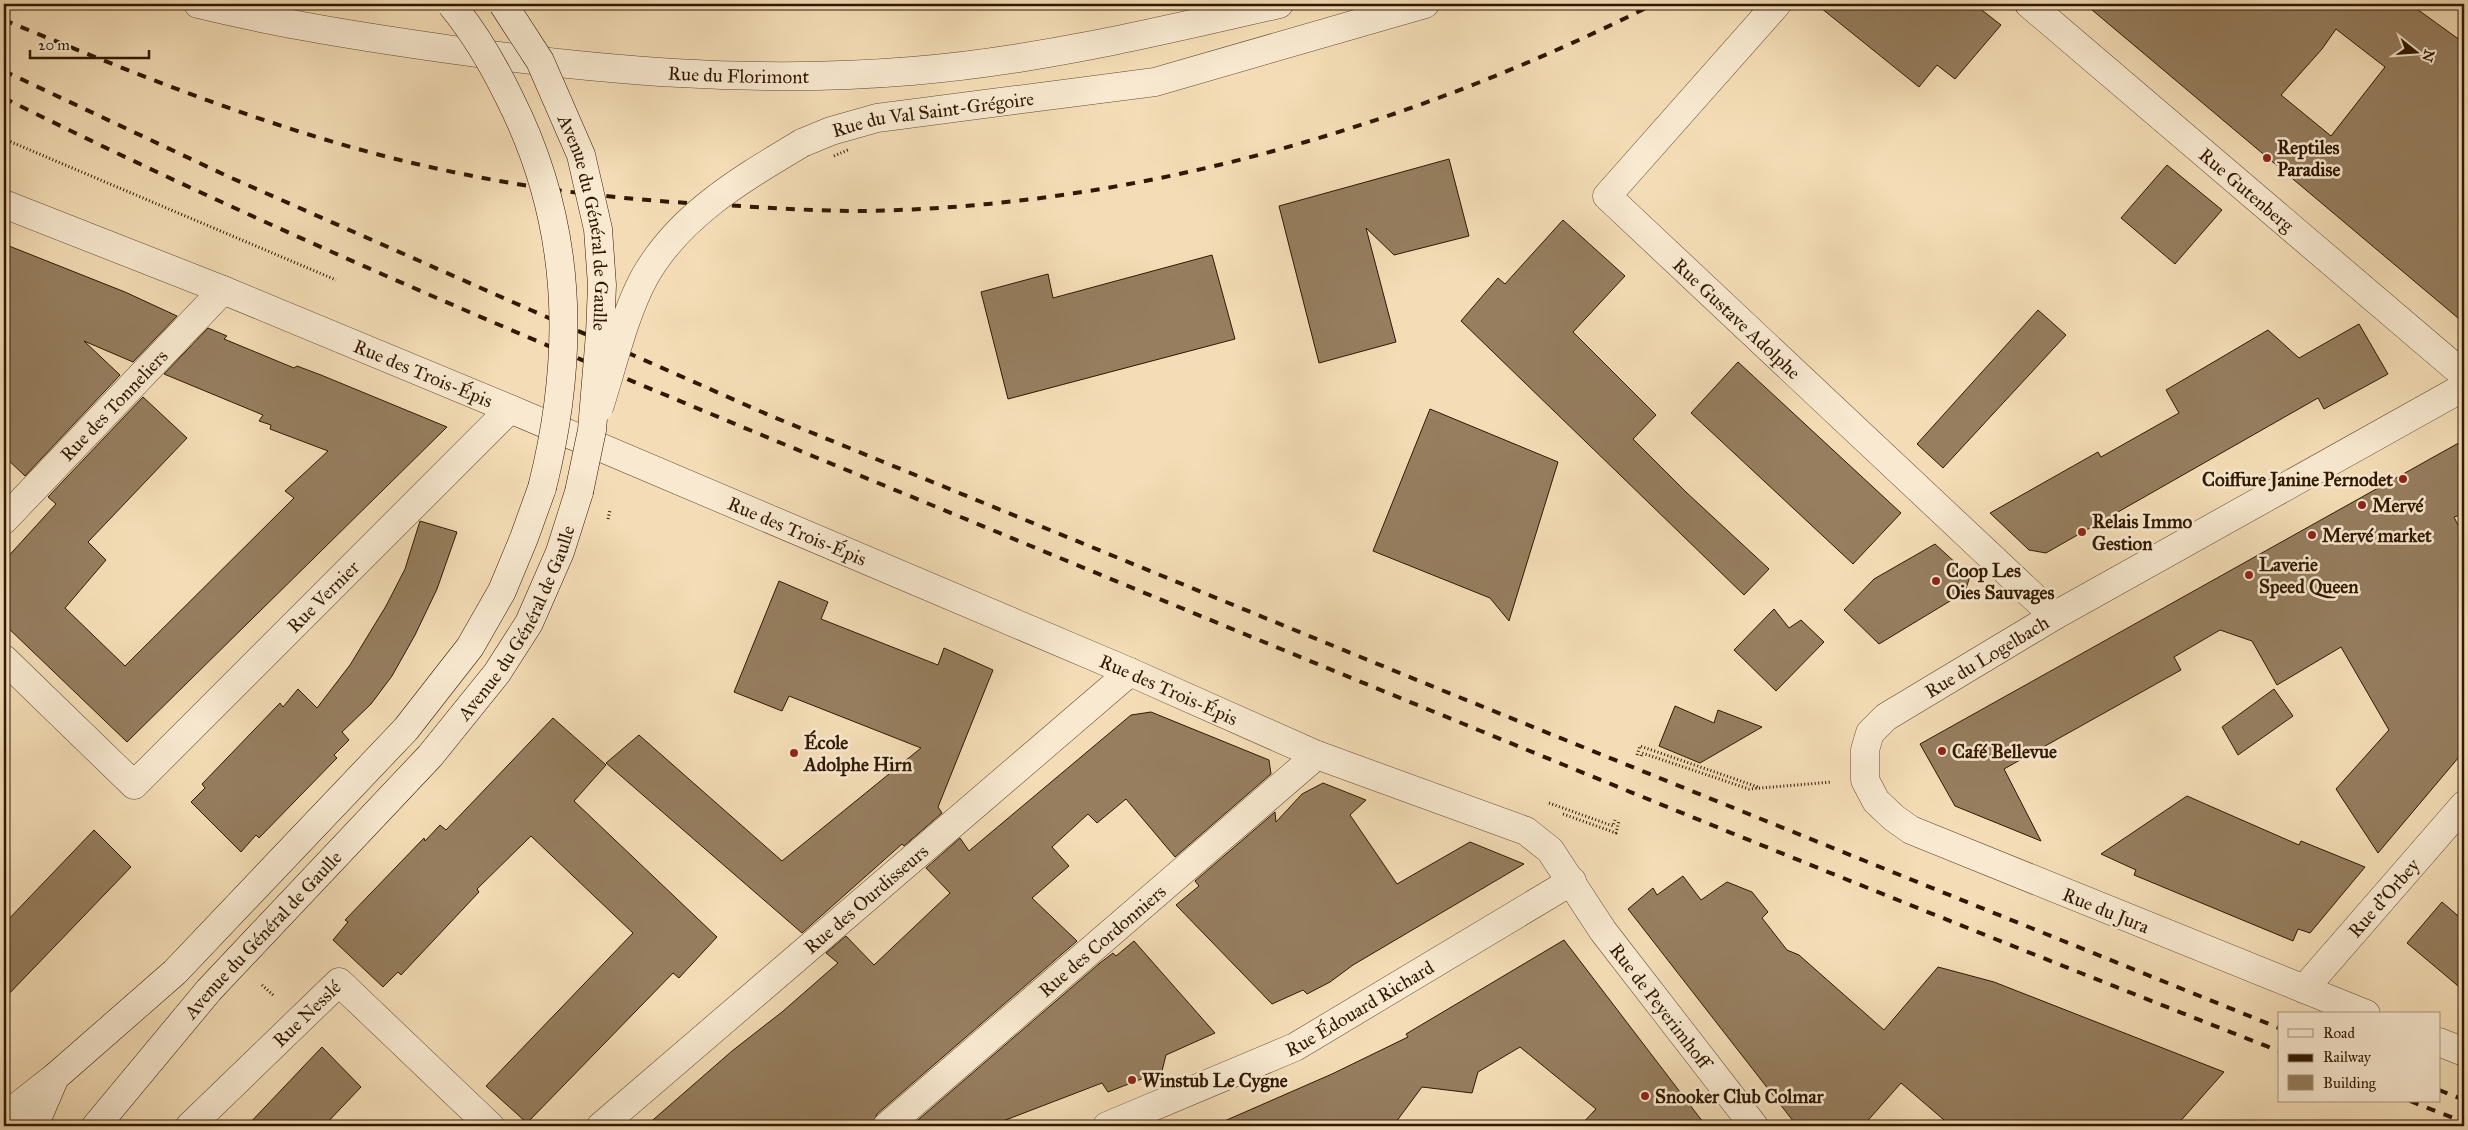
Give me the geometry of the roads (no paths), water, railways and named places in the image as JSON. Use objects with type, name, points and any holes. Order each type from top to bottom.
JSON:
[{"type":"street","name":"Rue du Florimont","points":[[198,4],[240,14],[358,36],[497,56],[623,71],[722,77],[796,77],[913,71],[982,64],[1127,39],[1279,4]]},
{"type":"street","name":"Avenue du Général de Gaulle","points":[[4,1117],[55,1076],[175,972],[406,729],[470,647],[497,599],[524,538],[542,488],[557,422],[562,375],[563,287],[556,234],[548,194],[517,113],[493,65],[451,4]]},
{"type":"street","name":"Avenue du Général de Gaulle","points":[[96,1126],[209,990],[430,756],[497,673],[529,623],[560,552],[579,492],[592,430],[602,285],[598,229],[581,155],[540,61],[503,4]]},
{"type":"street","name":"Rue du Val Saint-Grégoire","points":[[592,430],[629,314],[643,279],[663,247],[729,187],[802,144],[832,131],[877,118],[1155,82],[1425,4]]},
{"type":"street","name":"Rue Gustave Adolphe","points":[[1777,4],[1607,196],[2054,616]]},
{"type":"street","name":"Rue Gutenberg","points":[[2029,4],[2464,375]]},
{"type":"street","name":"Rue des Trois-Épis","points":[[4,204],[223,290],[510,409],[1130,672],[1317,756],[1526,831],[1550,850],[1572,881]]},
{"type":"street","name":"Rue des Tonneliers","points":[[4,520],[223,290]]},
{"type":"street","name":"Rue du Logelbach","points":[[1865,780],[1865,750],[1870,733],[1886,717],[2054,616],[2464,387]]},
{"type":"street","name":"Rue Vernier","points":[[4,659],[134,785],[510,409]]},
{"type":"street","name":"Rue des Ourdisseurs","points":[[601,1126],[1130,672]]},
{"type":"street","name":"Rue des Cordonniers","points":[[887,1126],[1317,756]]},
{"type":"street","name":"Rue du Jura","points":[[1865,780],[1876,801],[1894,818],[1911,830],[2361,1012]]},
{"type":"street","name":"Rue d'Orbey","points":[[2304,990],[2464,805]]},
{"type":"street","name":"Rue Édouard Richard","points":[[1108,1126],[1295,1047],[1572,881]]},
{"type":"street","name":"Rue de Peyerimhoff","points":[[1572,881],[1603,931],[1754,1126]]},
{"type":"street","name":"Rue Nesslé","points":[[190,1126],[338,982],[490,1126]]},
{"type":"street","points":[[2440,1042],[2464,1052]]},
{"type":"street","points":[[34,1126],[55,1076]]},
{"type":"railway","points":[[4,20],[232,109],[290,129],[408,162],[500,181],[595,195],[692,203],[862,211],[965,206],[1067,194],[1169,176],[1269,152],[1368,122],[1466,88],[1561,48],[1654,4]]},
{"type":"railway","points":[[4,71],[227,176],[771,416],[1434,687],[2278,1028]]},
{"type":"railway","points":[[4,98],[256,218],[511,330],[1651,800],[2278,1051]]},
{"type":"railway","points":[[2440,1090],[2464,1100]]},
{"type":"railway","points":[[2413,1102],[2464,1122]]},
{"type":"place","name":"Reptiles Paradise","points":[[2267,158]]},
{"type":"place","name":"Coiffure Janine Pernodet","points":[[2403,479]]},
{"type":"place","name":"Mervé","points":[[2362,505]]},
{"type":"place","name":"Relais Immo Gestion","points":[[2082,532]]},
{"type":"place","name":"Mervé market","points":[[2312,535]]},
{"type":"place","name":"Laverie Speed Queen","points":[[2249,575]]},
{"type":"place","name":"Coop Les Oies Sauvages","points":[[1936,581]]},
{"type":"place","name":"Café Bellevue","points":[[1942,751]]},
{"type":"place","name":"École Adolphe Hirn","points":[[794,753]]},
{"type":"place","name":"Winstub Le Cygne","points":[[1132,1080]]},
{"type":"place","name":"Snooker Club Colmar","points":[[1645,1096]]}]
